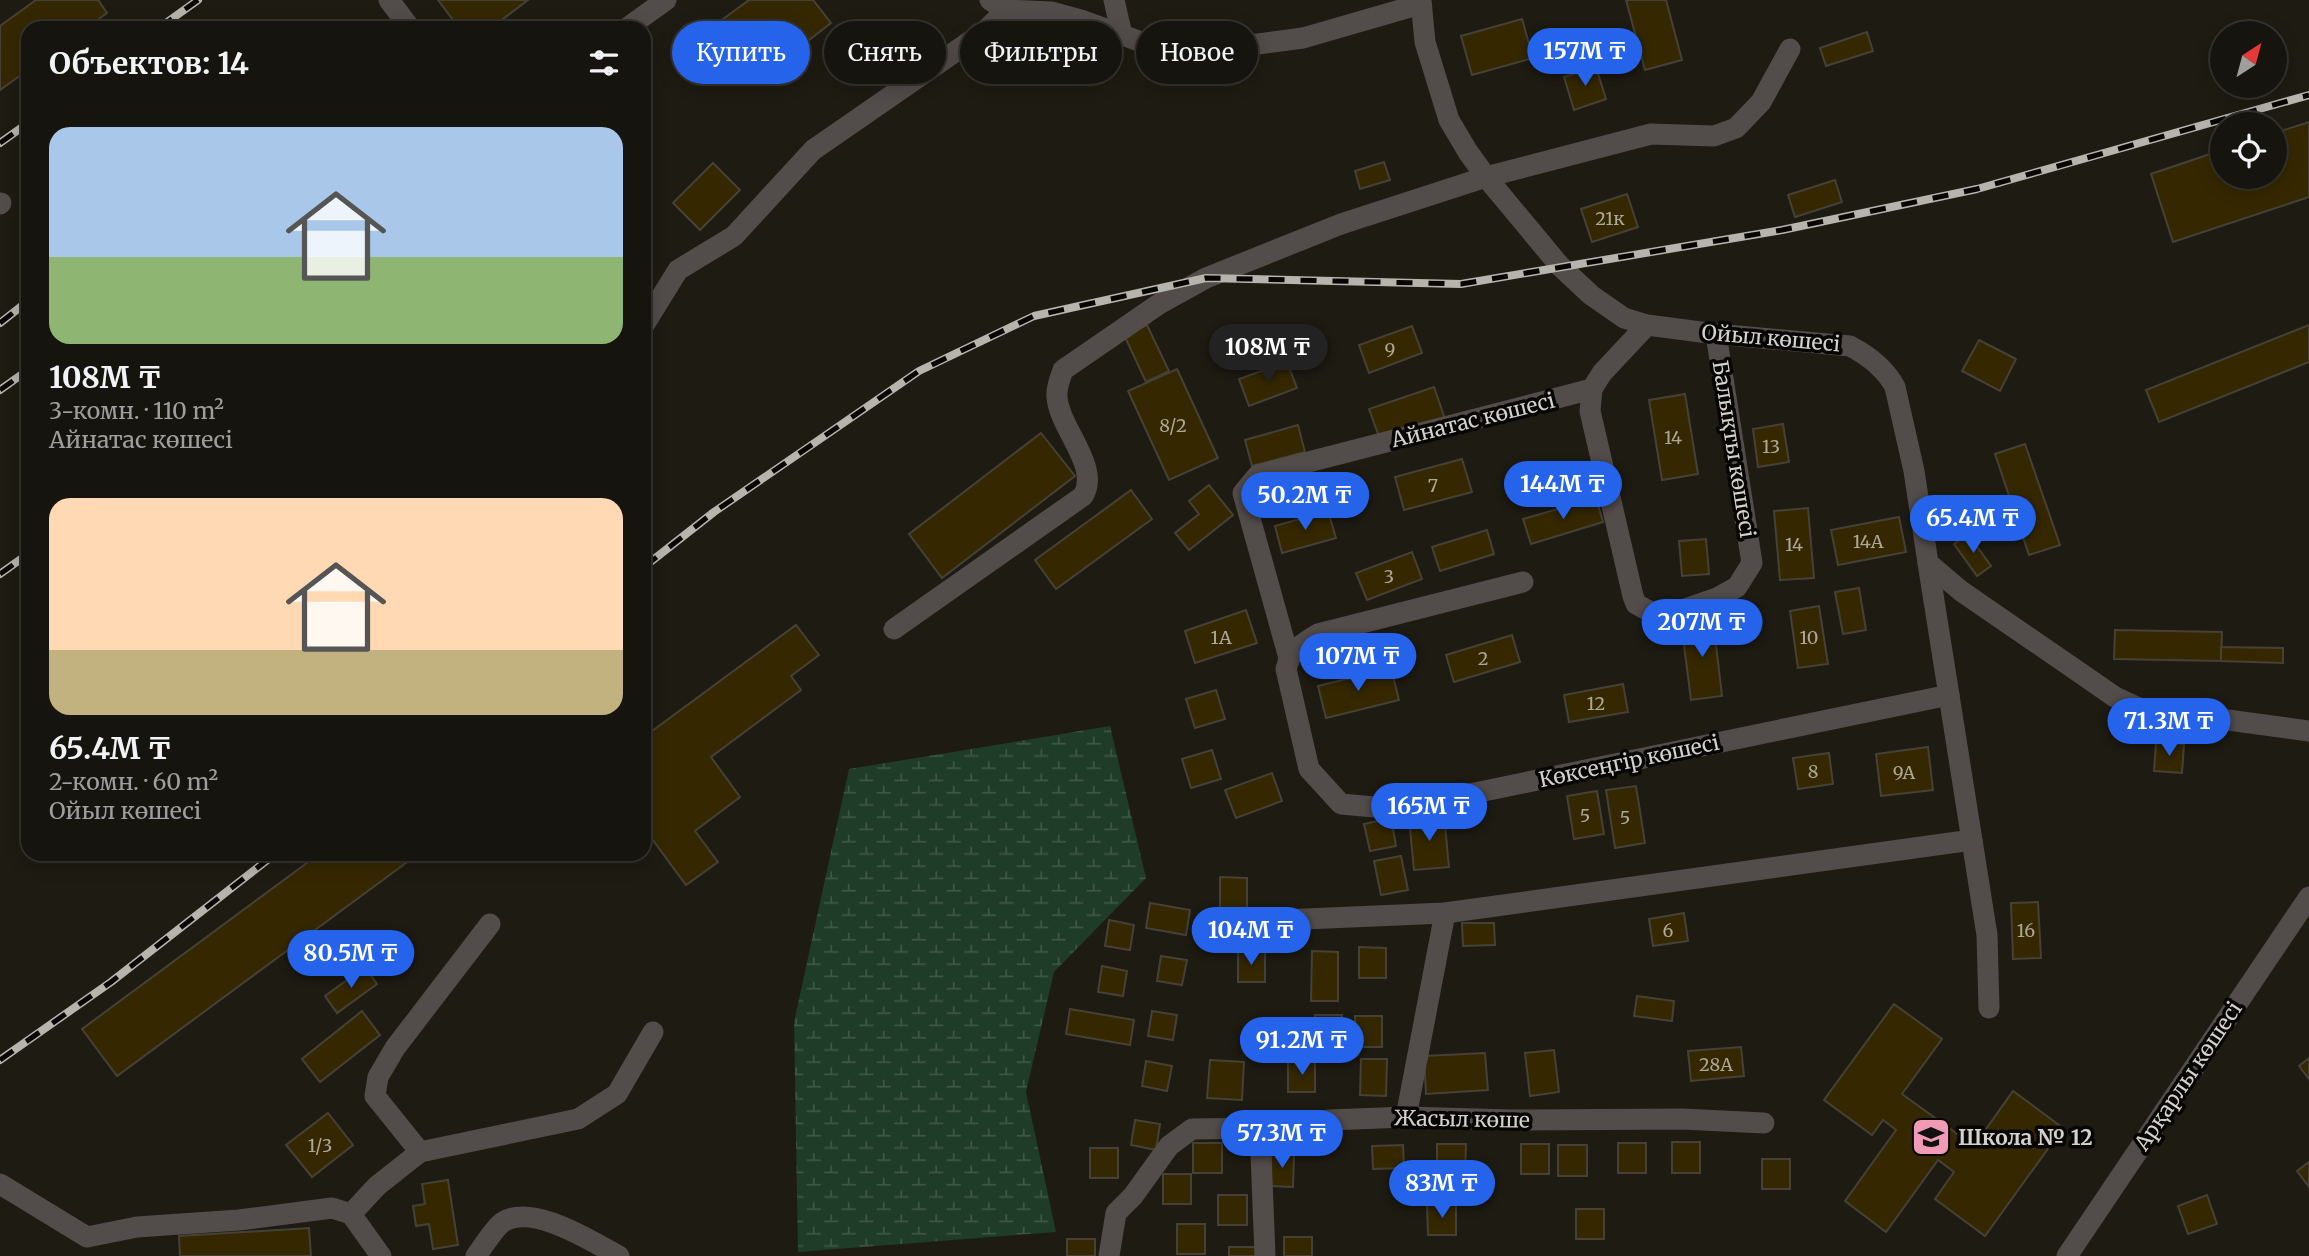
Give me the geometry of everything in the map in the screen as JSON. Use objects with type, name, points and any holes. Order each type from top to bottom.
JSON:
[{"type":"street","points":[[389,0],[405,21]]},
{"type":"street","points":[[637,21],[666,0]]},
{"type":"street","points":[[1114,0],[1119,21]]},
{"type":"street","points":[[1122,34],[1155,47],[1206,51],[1303,38],[1421,2]]},
{"type":"street","name":"Ойыл көшесі","points":[[1421,2],[1425,42],[1449,120],[1486,177],[1560,266],[1591,295],[1624,318],[1647,325],[1850,346],[1867,355],[1889,376],[1895,387],[1914,471],[1987,934],[1989,1008]]},
{"type":"street","points":[[651,314],[678,270],[734,236],[813,150],[985,31],[998,5],[1051,12],[1087,21]]},
{"type":"street","points":[[894,629],[1083,496],[1088,488],[1088,476],[1061,415],[1056,397],[1057,383],[1063,370],[1159,304],[1206,278],[1341,224],[1486,177],[1651,134],[1714,136],[1737,128],[1760,102],[1790,49]]},
{"type":"street","points":[[1592,389],[1602,373],[1647,325]]},
{"type":"street","name":"Балықты көшесі","points":[[1592,389],[1590,411],[1636,604],[1651,612],[1674,613],[1717,598],[1737,587],[1752,563],[1716,334]]},
{"type":"street","name":"Айнатас көшесі","points":[[1289,658],[1243,493],[1258,475],[1592,389]]},
{"type":"street","points":[[1928,563],[1961,591],[2115,697],[2139,708],[2309,731]]},
{"type":"street","points":[[1289,658],[1298,645],[1318,634],[1523,582]]},
{"type":"street","name":"Көксеңгір көшесі","points":[[1289,658],[1286,669],[1288,684],[1309,769],[1341,804],[1397,809],[1949,695]]},
{"type":"street","points":[[1214,923],[1445,913],[1972,840]]},
{"type":"street","name":"Арқарлы көшесі","points":[[2067,1256],[2309,898]]},
{"type":"street","points":[[1406,1116],[1445,913]]},
{"type":"street","points":[[420,1152],[375,1096],[378,1077],[395,1048],[490,924]]},
{"type":"street","points":[[351,1214],[377,1186],[420,1152],[578,1119],[617,1094],[653,1032]]},
{"type":"street","name":"Жасыл көше","points":[[1109,1256],[1116,1213],[1133,1196],[1169,1146],[1192,1129],[1260,1128],[1330,1120],[1406,1116],[1511,1120],[1682,1119],[1764,1123]]},
{"type":"street","points":[[1260,1128],[1265,1256]]},
{"type":"street","points":[[0,1184],[87,1237],[137,1227],[239,1220],[332,1208],[351,1214],[381,1256]]},
{"type":"street","points":[[476,1256],[502,1222],[523,1216],[561,1225],[619,1256]]},
{"type":"green space","points":[[1110,726],[1146,878],[1054,972],[1026,1092],[1056,1232],[798,1252],[794,1022],[849,769]]},
{"type":"building","points":[[36,0],[98,0],[107,13],[96,21],[21,21],[21,75],[0,90],[0,26]]},
{"type":"building","points":[[438,0],[528,0],[500,21],[454,21]]},
{"type":"building","points":[[749,0],[813,0],[829,21],[824,21],[824,28],[810,39],[810,21],[720,21]]},
{"type":"building","points":[[1626,0],[1666,0],[1682,60],[1645,70]]},
{"type":"building","points":[[1522,19],[1533,58],[1472,75],[1461,36]]},
{"type":"building","points":[[1867,32],[1873,51],[1826,66],[1820,48]]},
{"type":"building","points":[[1596,67],[1606,99],[1574,110],[1564,77]]},
{"type":"building","points":[[2309,122],[2309,197],[2173,242],[2151,174],[2210,154],[2210,189],[2287,189],[2287,129]]},
{"type":"building","points":[[1384,162],[1390,180],[1360,189],[1355,171]]},
{"type":"building","points":[[713,163],[740,190],[700,230],[673,203]]},
{"type":"building","points":[[1835,180],[1842,202],[1795,217],[1788,195]]},
{"type":"building","points":[[1627,194],[1638,227],[1592,242],[1581,209]]},
{"type":"building","points":[[1147,325],[1169,371],[1146,382],[1124,335]]},
{"type":"building","points":[[2309,325],[2309,362],[2159,422],[2146,390]]},
{"type":"building","points":[[1412,326],[1422,353],[1369,373],[1359,345]]},
{"type":"building","points":[[1979,340],[2016,359],[2000,391],[1962,371]]},
{"type":"building","points":[[1287,362],[1297,388],[1249,406],[1239,379]]},
{"type":"building","points":[[1177,369],[1218,458],[1169,480],[1128,391]]},
{"type":"building","points":[[1434,387],[1445,419],[1381,442],[1369,409]]},
{"type":"building","points":[[1685,394],[1698,474],[1662,480],[1649,400]]},
{"type":"building","points":[[1783,424],[1789,462],[1758,467],[1753,429]]},
{"type":"building","points":[[1298,425],[1305,452],[1252,466],[1245,440]]},
{"type":"building","points":[[1041,433],[1075,476],[942,578],[909,534]]},
{"type":"building","points":[[2025,444],[2060,545],[2029,555],[1995,454]]},
{"type":"building","points":[[1462,459],[1472,492],[1404,510],[1395,477]]},
{"type":"building","points":[[1209,485],[1233,515],[1189,550],[1175,533],[1199,514],[1189,501]]},
{"type":"building","points":[[1131,490],[1152,519],[1056,589],[1035,560]]},
{"type":"building","points":[[1596,498],[1603,522],[1531,544],[1523,519]]},
{"type":"building","points":[[1808,508],[1814,578],[1780,580],[1774,511]]},
{"type":"building","points":[[1328,511],[1336,538],[1282,553],[1275,526]]},
{"type":"building","points":[[1899,517],[1906,552],[1838,565],[1831,530]]},
{"type":"building","points":[[1487,530],[1494,554],[1440,571],[1432,547]]},
{"type":"building","points":[[1968,534],[1991,566],[1977,576],[1954,544]]},
{"type":"building","points":[[1706,539],[1709,574],[1682,576],[1679,541]]},
{"type":"building","points":[[1412,552],[1422,579],[1367,600],[1356,573]]},
{"type":"building","points":[[1859,588],[1866,630],[1843,634],[1835,592]]},
{"type":"building","points":[[1819,606],[1828,664],[1798,668],[1790,611]]},
{"type":"building","points":[[1246,610],[1257,643],[1195,663],[1185,631]]},
{"type":"building","points":[[1713,619],[1722,696],[1691,700],[1681,622]]},
{"type":"building","points":[[796,625],[819,655],[791,676],[801,690],[711,757],[740,797],[695,831],[718,862],[686,885],[651,838],[651,732]]},
{"type":"building","points":[[2115,630],[2222,632],[2221,661],[2114,659]]},
{"type":"building","points":[[1512,635],[1520,662],[1454,682],[1446,655]]},
{"type":"building","points":[[2221,647],[2283,648],[2283,663],[2221,661]]},
{"type":"building","points":[[1391,668],[1399,700],[1326,718],[1318,686]]},
{"type":"building","points":[[1623,684],[1628,712],[1569,722],[1564,695]]},
{"type":"building","points":[[1216,690],[1225,719],[1195,728],[1186,699]]},
{"type":"building","points":[[2156,742],[2184,744],[2182,773],[2154,771]]},
{"type":"building","points":[[1928,747],[1933,790],[1881,796],[1876,754]]},
{"type":"building","points":[[1212,750],[1221,779],[1191,788],[1182,759]]},
{"type":"building","points":[[1829,753],[1833,784],[1798,789],[1793,758]]},
{"type":"building","points":[[1272,773],[1282,801],[1236,818],[1225,790]]},
{"type":"building","points":[[1636,786],[1645,843],[1615,848],[1606,790]]},
{"type":"building","points":[[1597,791],[1604,834],[1574,839],[1567,796]]},
{"type":"building","points":[[1444,815],[1449,867],[1414,870],[1409,819]]},
{"type":"building","points":[[1391,818],[1396,846],[1370,851],[1364,824]]},
{"type":"building","points":[[1401,856],[1408,890],[1381,895],[1374,861]]},
{"type":"building","points":[[310,861],[409,861],[117,1076],[82,1029]]},
{"type":"building","points":[[1220,877],[1247,878],[1247,908],[1220,908]]},
{"type":"building","points":[[2038,902],[2041,958],[2013,959],[2011,903]]},
{"type":"building","points":[[1150,903],[1190,910],[1186,935],[1146,928]]},
{"type":"building","points":[[1684,913],[1688,941],[1653,946],[1649,919]]},
{"type":"building","points":[[1109,920],[1134,925],[1130,950],[1105,946]]},
{"type":"building","points":[[1462,923],[1494,923],[1495,945],[1463,946]]},
{"type":"building","points":[[1359,947],[1386,948],[1386,978],[1359,978]]},
{"type":"building","points":[[1238,951],[1265,952],[1265,982],[1238,982]]},
{"type":"building","points":[[1312,951],[1338,952],[1338,1001],[1311,1001]]},
{"type":"building","points":[[1161,956],[1187,960],[1182,985],[1157,981]]},
{"type":"building","points":[[1102,966],[1127,971],[1123,996],[1098,992]]},
{"type":"building","points":[[365,967],[377,984],[337,1013],[325,996]]},
{"type":"building","points":[[1637,996],[1674,1001],[1672,1021],[1634,1016]]},
{"type":"building","points":[[1894,1004],[1942,1039],[1902,1094],[1974,1146],[2013,1091],[2063,1128],[1985,1236],[1935,1199],[1954,1172],[1938,1160],[1886,1232],[1845,1201],[1896,1130],[1883,1120],[1872,1135],[1824,1100]]},
{"type":"building","points":[[1070,1009],[1134,1020],[1130,1045],[1066,1034]]},
{"type":"building","points":[[362,1011],[380,1035],[320,1082],[302,1059]]},
{"type":"building","points":[[1152,1011],[1177,1015],[1173,1040],[1148,1036]]},
{"type":"building","points":[[1315,1015],[1342,1015],[1342,1046],[1315,1046]]},
{"type":"building","points":[[1355,1016],[1382,1016],[1382,1047],[1355,1047]]},
{"type":"building","points":[[1741,1047],[1744,1076],[1691,1081],[1688,1051]]},
{"type":"building","points":[[1554,1050],[1559,1092],[1530,1096],[1525,1053]]},
{"type":"building","points":[[1485,1053],[1488,1090],[1426,1094],[1424,1056]]},
{"type":"building","points":[[2309,1058],[2309,1079],[2299,1066]]},
{"type":"building","points":[[1361,1059],[1387,1059],[1386,1096],[1360,1095]]},
{"type":"building","points":[[1210,1060],[1244,1062],[1242,1100],[1207,1098]]},
{"type":"building","points":[[1146,1061],[1172,1066],[1167,1091],[1142,1086]]},
{"type":"building","points":[[1288,1062],[1315,1062],[1315,1092],[1288,1092]]},
{"type":"building","points":[[328,1113],[353,1145],[312,1177],[286,1145]]},
{"type":"building","points":[[1135,1120],[1160,1124],[1156,1150],[1131,1145]]},
{"type":"building","points":[[1672,1142],[1700,1142],[1700,1173],[1672,1173]]},
{"type":"building","points":[[1193,1143],[1222,1143],[1222,1173],[1193,1173]]},
{"type":"building","points":[[1618,1143],[1646,1143],[1646,1173],[1618,1173]]},
{"type":"building","points":[[1437,1144],[1466,1144],[1465,1174],[1437,1174]]},
{"type":"building","points":[[1521,1144],[1549,1144],[1549,1174],[1521,1174]]},
{"type":"building","points":[[1403,1145],[1404,1168],[1373,1169],[1372,1146]]},
{"type":"building","points":[[1558,1145],[1587,1145],[1587,1176],[1558,1176]]},
{"type":"building","points":[[1090,1148],[1118,1148],[1118,1178],[1090,1178]]},
{"type":"building","points":[[1271,1154],[1294,1154],[1293,1187],[1270,1186]]},
{"type":"building","points":[[1762,1159],[1790,1159],[1790,1189],[1762,1189]]},
{"type":"building","points":[[2309,1162],[2309,1187],[2297,1171]]},
{"type":"building","points":[[1163,1174],[1191,1174],[1191,1204],[1163,1204]]},
{"type":"building","points":[[448,1180],[458,1245],[433,1249],[429,1224],[416,1226],[413,1206],[425,1204],[422,1184]]},
{"type":"building","points":[[1218,1195],[1247,1195],[1247,1225],[1218,1225]]},
{"type":"building","points":[[2207,1195],[2217,1224],[2188,1234],[2178,1206]]},
{"type":"building","points":[[1427,1205],[1456,1205],[1456,1235],[1428,1235]]},
{"type":"building","points":[[1576,1209],[1604,1209],[1604,1239],[1576,1239]]},
{"type":"building","points":[[1177,1224],[1205,1224],[1205,1254],[1177,1254]]},
{"type":"building","points":[[309,1228],[311,1256],[180,1256],[179,1236]]},
{"type":"building","points":[[1284,1237],[1312,1237],[1312,1256],[1284,1256]]},
{"type":"building","points":[[1067,1239],[1095,1239],[1095,1256],[1067,1256]]},
{"type":"building","points":[[1229,1247],[1258,1247],[1258,1256],[1229,1256]]},
{"type":"railway","points":[[169,21],[198,0]]},
{"type":"railway","points":[[651,562],[714,512],[919,371],[1034,316],[1206,278],[1461,284],[1782,230],[1977,189],[2309,95]]},
{"type":"railway","points":[[0,143],[21,128]]},
{"type":"railway","points":[[0,323],[21,306]]},
{"type":"railway","points":[[0,390],[21,375]]},
{"type":"railway","points":[[0,574],[21,559]]},
{"type":"railway","points":[[0,1060],[111,982],[266,861]]},
{"type":"place","name":"Школа № 12","points":[[1931,1137]]}]
